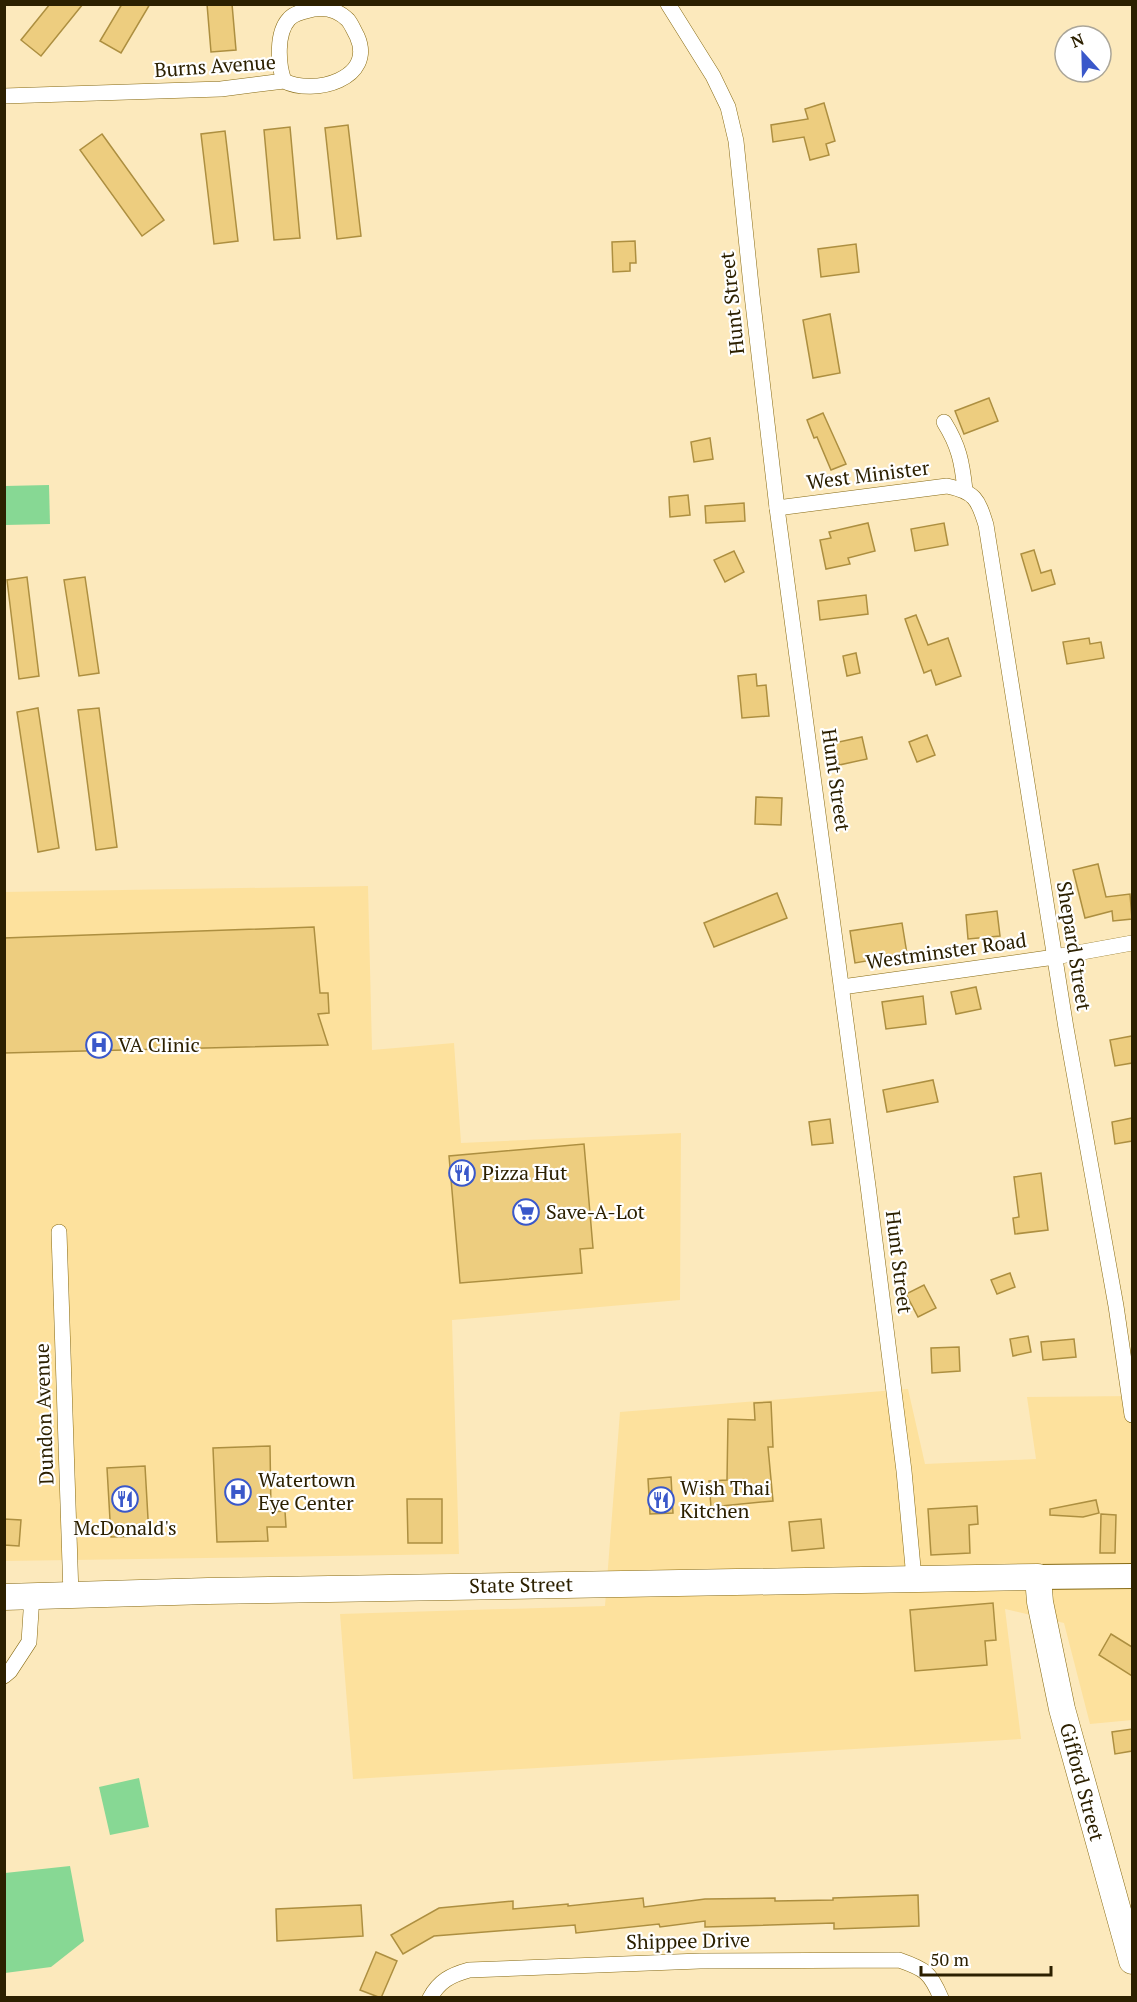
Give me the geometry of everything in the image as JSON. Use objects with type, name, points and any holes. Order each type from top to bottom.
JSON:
[{"type":"highway","name":"State Street","points":[[4,1597],[1038,1577]]},
{"type":"highway","name":"Gifford Street","points":[[1038,1577],[1040,1602],[1062,1709],[1132,1961]]},
{"type":"main road","name":"State Street","points":[[1038,1577],[1132,1576]]},
{"type":"street","name":"Hunt Street","points":[[668,4],[713,76],[728,106],[736,141],[777,508],[842,987],[904,1471],[914,1578]]},
{"type":"street","name":"Burns Avenue","points":[[4,96],[221,89],[284,81],[291,85],[324,86],[351,74],[357,65],[360,43],[350,22],[339,12],[322,8],[301,12],[290,17],[284,27],[279,51],[284,81]]},
{"type":"street","points":[[944,422],[954,438],[962,460],[964,490]]},
{"type":"street","name":"West Minister","points":[[777,508],[947,486],[964,490]]},
{"type":"street","name":"Shepard Street","points":[[964,490],[979,503],[986,525],[1055,957],[1116,1306],[1132,1415]]},
{"type":"street","name":"Westminster Road","points":[[842,987],[1055,957],[1132,943]]},
{"type":"street","name":"Dundon Avenue","points":[[59,1232],[71,1595]]},
{"type":"street","points":[[4,1676],[10,1671],[29,1642],[32,1596]]},
{"type":"street","name":"Shippee Drive","points":[[430,1998],[436,1986],[453,1974],[469,1970],[700,1961],[887,1960],[899,1960],[922,1968],[934,1981],[941,1998]]},
{"type":"shaded area","points":[[368,886],[372,1050],[454,1043],[461,1143],[681,1133],[680,1300],[452,1320],[459,1554],[5,1561],[4,892]]},
{"type":"shaded area","points":[[908,1389],[925,1464],[1036,1459],[1027,1397],[1132,1396],[1132,1720],[1090,1724],[1064,1623],[1005,1609],[1021,1739],[353,1779],[340,1614],[605,1606],[620,1412]]},
{"type":"green space","points":[[49,485],[50,524],[5,525],[5,486]]},
{"type":"green space","points":[[139,1778],[149,1827],[110,1835],[99,1787]]},
{"type":"green space","points":[[70,1866],[84,1941],[51,1967],[5,1973],[5,1873]]},
{"type":"building","points":[[50,4],[83,4],[41,56],[21,40]]},
{"type":"building","points":[[122,4],[150,4],[121,53],[100,41]]},
{"type":"building","points":[[207,4],[232,4],[236,50],[211,52]]},
{"type":"building","points":[[824,103],[835,141],[826,144],[829,155],[810,160],[804,137],[773,142],[771,125],[808,119],[805,109]]},
{"type":"building","points":[[348,125],[361,236],[337,239],[325,128]]},
{"type":"building","points":[[290,127],[300,238],[274,240],[264,130]]},
{"type":"building","points":[[225,131],[238,241],[214,244],[201,134]]},
{"type":"building","points":[[102,134],[164,220],[142,236],[80,150]]},
{"type":"building","points":[[635,241],[636,263],[630,263],[630,271],[613,272],[612,242]]},
{"type":"building","points":[[856,244],[859,272],[821,277],[818,249]]},
{"type":"building","points":[[830,314],[840,373],[813,378],[803,320]]},
{"type":"building","points":[[989,398],[998,421],[964,434],[955,411]]},
{"type":"building","points":[[823,413],[846,464],[831,470],[807,420]]},
{"type":"building","points":[[710,438],[713,459],[694,462],[691,442]]},
{"type":"building","points":[[688,495],[690,515],[670,517],[669,497]]},
{"type":"building","points":[[744,503],[745,521],[706,523],[705,506]]},
{"type":"building","points":[[868,523],[875,551],[848,558],[850,564],[826,569],[820,540],[831,538],[829,532]]},
{"type":"building","points":[[944,523],[948,545],[915,551],[911,529]]},
{"type":"building","points":[[1034,550],[1041,573],[1051,570],[1055,584],[1032,591],[1021,554]]},
{"type":"building","points":[[734,551],[744,572],[725,582],[714,560]]},
{"type":"building","points":[[27,577],[39,676],[19,679],[7,580]]},
{"type":"building","points":[[85,577],[99,673],[79,676],[64,580]]},
{"type":"building","points":[[866,595],[868,614],[820,620],[818,601]]},
{"type":"building","points":[[916,615],[928,645],[948,638],[961,676],[936,685],[931,670],[924,673],[905,619]]},
{"type":"building","points":[[1089,638],[1090,644],[1101,642],[1104,658],[1067,664],[1063,642]]},
{"type":"building","points":[[856,653],[860,673],[847,676],[843,656]]},
{"type":"building","points":[[756,674],[757,686],[766,685],[769,716],[742,718],[738,676]]},
{"type":"building","points":[[38,708],[59,848],[38,852],[17,712]]},
{"type":"building","points":[[99,708],[117,847],[96,850],[78,710]]},
{"type":"building","points":[[927,735],[935,755],[917,762],[909,742]]},
{"type":"building","points":[[862,737],[867,759],[839,765],[834,743]]},
{"type":"building","points":[[756,797],[782,798],[781,825],[755,824]]},
{"type":"building","points":[[1098,864],[1106,897],[1130,894],[1132,919],[1113,921],[1112,911],[1085,918],[1073,870]]},
{"type":"building","points":[[777,893],[787,918],[714,947],[704,923]]},
{"type":"building","points":[[997,911],[1000,936],[968,939],[966,915]]},
{"type":"building","points":[[902,923],[907,954],[855,963],[850,931]]},
{"type":"building","points":[[314,927],[320,993],[328,993],[329,1013],[318,1014],[328,1045],[4,1053],[4,938]]},
{"type":"building","points":[[976,987],[981,1009],[956,1014],[951,992]]},
{"type":"building","points":[[923,996],[926,1024],[886,1029],[882,1002]]},
{"type":"building","points":[[1132,1036],[1132,1063],[1115,1066],[1110,1040]]},
{"type":"building","points":[[933,1080],[938,1102],[887,1112],[883,1090]]},
{"type":"building","points":[[1132,1118],[1132,1141],[1115,1144],[1112,1122]]},
{"type":"building","points":[[830,1119],[833,1143],[812,1145],[809,1122]]},
{"type":"building","points":[[584,1144],[593,1248],[580,1249],[582,1273],[460,1283],[449,1156]]},
{"type":"building","points":[[1041,1173],[1048,1230],[1015,1234],[1013,1218],[1019,1217],[1014,1177]]},
{"type":"building","points":[[1010,1273],[1015,1287],[997,1294],[991,1280]]},
{"type":"building","points":[[924,1285],[936,1308],[918,1317],[906,1294]]},
{"type":"building","points":[[1028,1336],[1031,1352],[1013,1356],[1010,1339]]},
{"type":"building","points":[[1074,1339],[1076,1357],[1043,1360],[1041,1342]]},
{"type":"building","points":[[959,1347],[960,1371],[932,1373],[931,1348]]},
{"type":"building","points":[[771,1402],[773,1447],[768,1447],[773,1501],[711,1507],[709,1481],[727,1480],[728,1419],[755,1420],[754,1403]]},
{"type":"building","points":[[270,1446],[271,1512],[285,1511],[286,1527],[267,1527],[268,1541],[217,1542],[213,1448]]},
{"type":"building","points":[[145,1466],[149,1536],[111,1537],[107,1468]]},
{"type":"building","points":[[671,1477],[673,1513],[650,1514],[648,1479]]},
{"type":"building","points":[[407,1499],[442,1499],[442,1543],[408,1543]]},
{"type":"building","points":[[1096,1500],[1099,1513],[1083,1517],[1050,1515],[1050,1509]]},
{"type":"building","points":[[977,1506],[978,1524],[969,1525],[970,1553],[931,1555],[928,1509]]},
{"type":"building","points":[[1101,1514],[1116,1515],[1115,1553],[1100,1553]]},
{"type":"building","points":[[4,1519],[21,1520],[19,1546],[4,1545]]},
{"type":"building","points":[[821,1519],[824,1548],[792,1551],[789,1522]]},
{"type":"building","points":[[993,1603],[996,1640],[985,1641],[987,1665],[915,1671],[910,1610]]},
{"type":"building","points":[[1111,1634],[1132,1647],[1132,1676],[1099,1655]]},
{"type":"building","points":[[1132,1729],[1132,1751],[1115,1754],[1112,1732]]},
{"type":"building","points":[[918,1895],[919,1926],[834,1929],[834,1923],[705,1927],[705,1921],[660,1927],[659,1924],[576,1933],[575,1925],[434,1936],[403,1954],[391,1935],[439,1908],[513,1901],[513,1909],[643,1898],[644,1907],[705,1899],[833,1900],[833,1898]]},
{"type":"building","points":[[361,1905],[363,1936],[277,1941],[276,1909]]},
{"type":"building","points":[[376,1952],[397,1961],[381,1998],[360,1990]]},
{"type":"place","name":"VA Clinic","points":[[99,1045]]},
{"type":"place","name":"Pizza Hut","points":[[462,1173]]},
{"type":"place","name":"Save-A-Lot","points":[[526,1212]]},
{"type":"place","name":"Watertown Eye Center","points":[[238,1492]]},
{"type":"place","name":"McDonald's","points":[[125,1499]]},
{"type":"place","name":"Wish Thai Kitchen","points":[[661,1500]]}]
